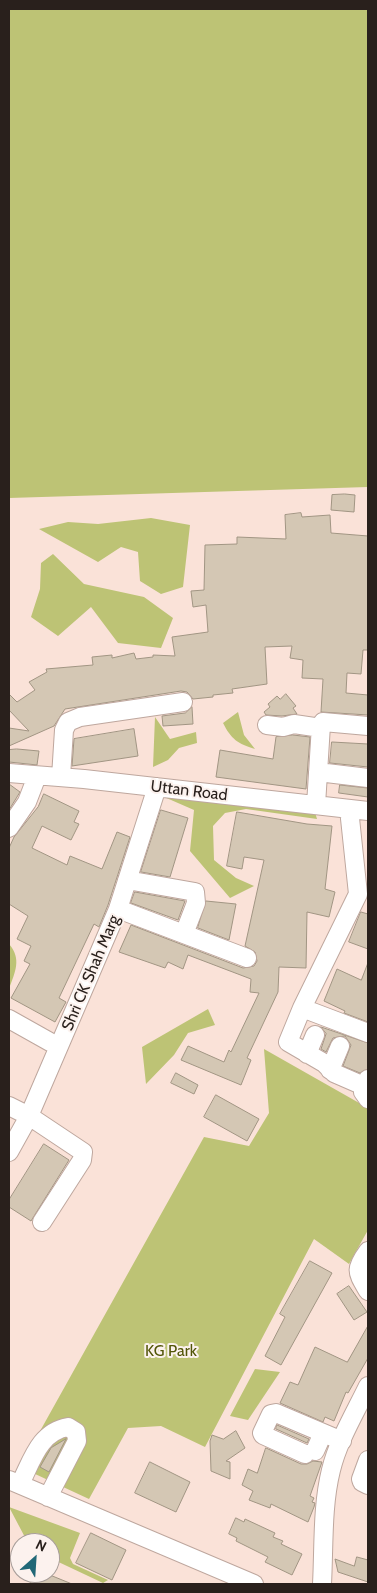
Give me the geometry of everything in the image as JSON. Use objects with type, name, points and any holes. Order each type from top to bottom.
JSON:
[{"type":"street","points":[[60,777],[64,730],[68,722],[80,717],[182,702]]},
{"type":"street","points":[[316,805],[323,722],[368,726]]},
{"type":"street","points":[[267,726],[283,727],[294,724],[321,728]]},
{"type":"street","points":[[318,772],[368,778]]},
{"type":"street","name":"Uttan Road","points":[[9,773],[157,787],[368,811]]},
{"type":"street","points":[[9,828],[27,802],[38,776]]},
{"type":"street","name":"Shri CK Shah Marg","points":[[11,1144],[29,1116],[118,909],[157,787]]},
{"type":"street","points":[[349,809],[358,894],[302,1008],[288,1042],[324,1062],[330,1070],[362,1081],[363,1092],[368,1099]]},
{"type":"street","points":[[127,880],[194,892],[196,903],[184,934]]},
{"type":"street","points":[[118,909],[247,958]]},
{"type":"street","points":[[302,1008],[368,1033]]},
{"type":"street","points":[[9,1019],[50,1042]]},
{"type":"street","points":[[307,1054],[314,1035]]},
{"type":"street","points":[[330,1070],[340,1046]]},
{"type":"street","points":[[9,1106],[29,1116],[83,1152],[82,1160],[42,1222]]},
{"type":"street","points":[[368,1251],[358,1264],[358,1271],[368,1292]]},
{"type":"street","points":[[322,1584],[330,1472],[342,1441],[368,1386]]},
{"type":"street","points":[[323,1433],[310,1453],[262,1433],[271,1414],[276,1413],[342,1441]]},
{"type":"street","points":[[48,1497],[77,1442],[76,1432],[68,1427],[54,1430],[44,1439],[14,1482],[232,1580],[254,1584]]},
{"type":"street","points":[[368,1460],[361,1479],[362,1482],[368,1485]]},
{"type":"green space","points":[[9,9],[368,9],[368,487],[9,498]]},
{"type":"green space","points":[[151,518],[190,525],[183,587],[161,594],[140,581],[138,552],[121,547],[98,562],[39,529],[68,522],[98,524]]},
{"type":"green space","points":[[53,554],[84,584],[144,597],[173,618],[161,648],[118,643],[91,607],[58,636],[31,617],[40,589],[41,563]]},
{"type":"green space","points":[[238,712],[244,735],[255,749],[236,740],[223,723]]},
{"type":"green space","points":[[155,717],[170,739],[196,732],[197,743],[179,748],[168,760],[153,767]]},
{"type":"green space","points":[[155,793],[314,809],[317,819],[246,809],[225,813],[213,826],[214,860],[236,878],[254,886],[230,898],[190,851],[194,810]]},
{"type":"green space","points":[[9,944],[15,955],[16,966],[9,989]]},
{"type":"green space","points":[[208,1009],[215,1025],[188,1033],[174,1055],[146,1084],[142,1047]]},
{"type":"green space","name":"KG Park","points":[[264,1049],[368,1108],[368,1230],[349,1264],[314,1239],[205,1447],[161,1426],[128,1428],[89,1499],[20,1467],[204,1137],[249,1146],[269,1113]]},
{"type":"green space","points":[[255,1369],[280,1372],[248,1420],[230,1416]]},
{"type":"green space","points":[[9,1507],[80,1533],[70,1558],[73,1564],[108,1580],[103,1583],[60,1563],[60,1533],[23,1533]]},
{"type":"building","points":[[332,495],[355,495],[354,512],[331,510]]},
{"type":"building","points":[[301,513],[302,517],[330,515],[331,533],[368,536],[368,650],[363,650],[361,674],[347,673],[346,693],[368,695],[368,715],[321,712],[323,679],[302,678],[303,660],[290,658],[292,646],[265,647],[267,684],[232,689],[233,693],[213,695],[213,697],[193,699],[187,692],[181,691],[65,709],[54,726],[9,746],[9,728],[29,731],[9,710],[9,694],[17,702],[35,690],[29,682],[47,672],[46,669],[93,665],[92,657],[112,655],[112,658],[134,653],[136,659],[153,657],[153,655],[175,656],[172,637],[208,632],[206,605],[193,607],[191,591],[204,590],[205,545],[237,544],[237,537],[286,539],[285,515]]},
{"type":"building","points":[[286,694],[296,706],[293,708],[297,714],[282,716],[266,715],[264,712],[270,707],[268,704],[277,696],[280,699]]},
{"type":"building","points":[[192,707],[193,724],[163,726],[162,716],[185,713]]},
{"type":"building","points":[[134,729],[138,756],[72,766],[74,739]]},
{"type":"building","points":[[293,735],[310,737],[306,789],[216,777],[220,750],[273,759],[276,737]]},
{"type":"building","points":[[332,742],[368,744],[368,767],[330,763]]},
{"type":"building","points":[[9,750],[39,751],[37,765],[9,762]]},
{"type":"building","points":[[9,784],[20,792],[9,810]]},
{"type":"building","points":[[340,785],[368,788],[368,797],[339,793]]},
{"type":"building","points":[[44,794],[79,811],[74,822],[79,824],[71,840],[42,826],[32,848],[67,865],[70,856],[102,869],[117,832],[130,837],[99,927],[94,924],[59,998],[66,1002],[55,1022],[11,998],[30,964],[24,961],[31,946],[17,939],[28,916],[9,904],[9,848],[14,837],[38,807]]},
{"type":"building","points":[[161,810],[188,818],[170,877],[141,872]]},
{"type":"building","points":[[237,812],[307,824],[332,826],[325,889],[335,892],[329,917],[307,912],[306,968],[279,967],[278,992],[247,1058],[251,1060],[241,1085],[181,1060],[188,1046],[224,1062],[229,1050],[231,1052],[259,993],[250,992],[251,979],[188,955],[183,969],[168,962],[165,968],[119,952],[131,925],[243,968],[254,966],[257,961],[255,952],[245,946],[264,860],[244,857],[242,869],[227,866]]},
{"type":"building","points":[[135,892],[185,901],[178,920],[131,903]]},
{"type":"building","points":[[206,901],[236,904],[229,940],[198,928]]},
{"type":"building","points":[[361,912],[368,914],[368,949],[349,942]]},
{"type":"building","points":[[368,963],[368,1022],[344,1013],[345,1011],[324,1001],[337,969],[361,980]]},
{"type":"building","points":[[321,1027],[368,1043],[368,1069],[360,1073],[343,1066],[351,1045],[345,1036],[333,1038],[326,1052],[321,1049],[326,1034]]},
{"type":"building","points":[[176,1073],[198,1085],[194,1094],[171,1083]]},
{"type":"building","points":[[216,1095],[259,1119],[247,1141],[204,1117]]},
{"type":"building","points":[[44,1144],[69,1160],[31,1221],[9,1207],[9,1200]]},
{"type":"building","points":[[310,1261],[332,1273],[281,1365],[265,1356],[285,1317],[280,1314]]},
{"type":"building","points":[[349,1286],[367,1312],[354,1320],[337,1294]]},
{"type":"building","points":[[368,1326],[368,1358],[348,1393],[346,1392],[334,1421],[325,1417],[323,1422],[280,1403],[290,1382],[298,1385],[315,1347],[347,1362]]},
{"type":"building","points":[[277,1425],[309,1439],[307,1443],[276,1429]]},
{"type":"building","points":[[236,1431],[245,1448],[226,1461],[230,1462],[230,1479],[211,1471],[210,1441],[212,1435],[223,1439]]},
{"type":"building","points":[[66,1439],[49,1472],[40,1467],[51,1448]]},
{"type":"building","points":[[266,1448],[301,1464],[313,1461],[322,1462],[310,1496],[314,1498],[312,1502],[315,1503],[308,1522],[271,1504],[270,1508],[249,1500],[253,1491],[242,1485],[248,1469],[257,1473]]},
{"type":"building","points":[[150,1462],[190,1482],[176,1512],[135,1493]]},
{"type":"building","points":[[236,1518],[244,1522],[245,1519],[275,1533],[273,1537],[283,1541],[281,1544],[302,1554],[292,1575],[265,1562],[268,1557],[236,1541],[237,1538],[229,1534]]},
{"type":"building","points":[[91,1533],[126,1550],[112,1580],[76,1563]]},
{"type":"building","points":[[357,1557],[368,1560],[368,1582],[338,1572],[335,1559],[354,1566]]},
{"type":"building","points":[[60,1579],[72,1584],[30,1584],[60,1583]]}]
